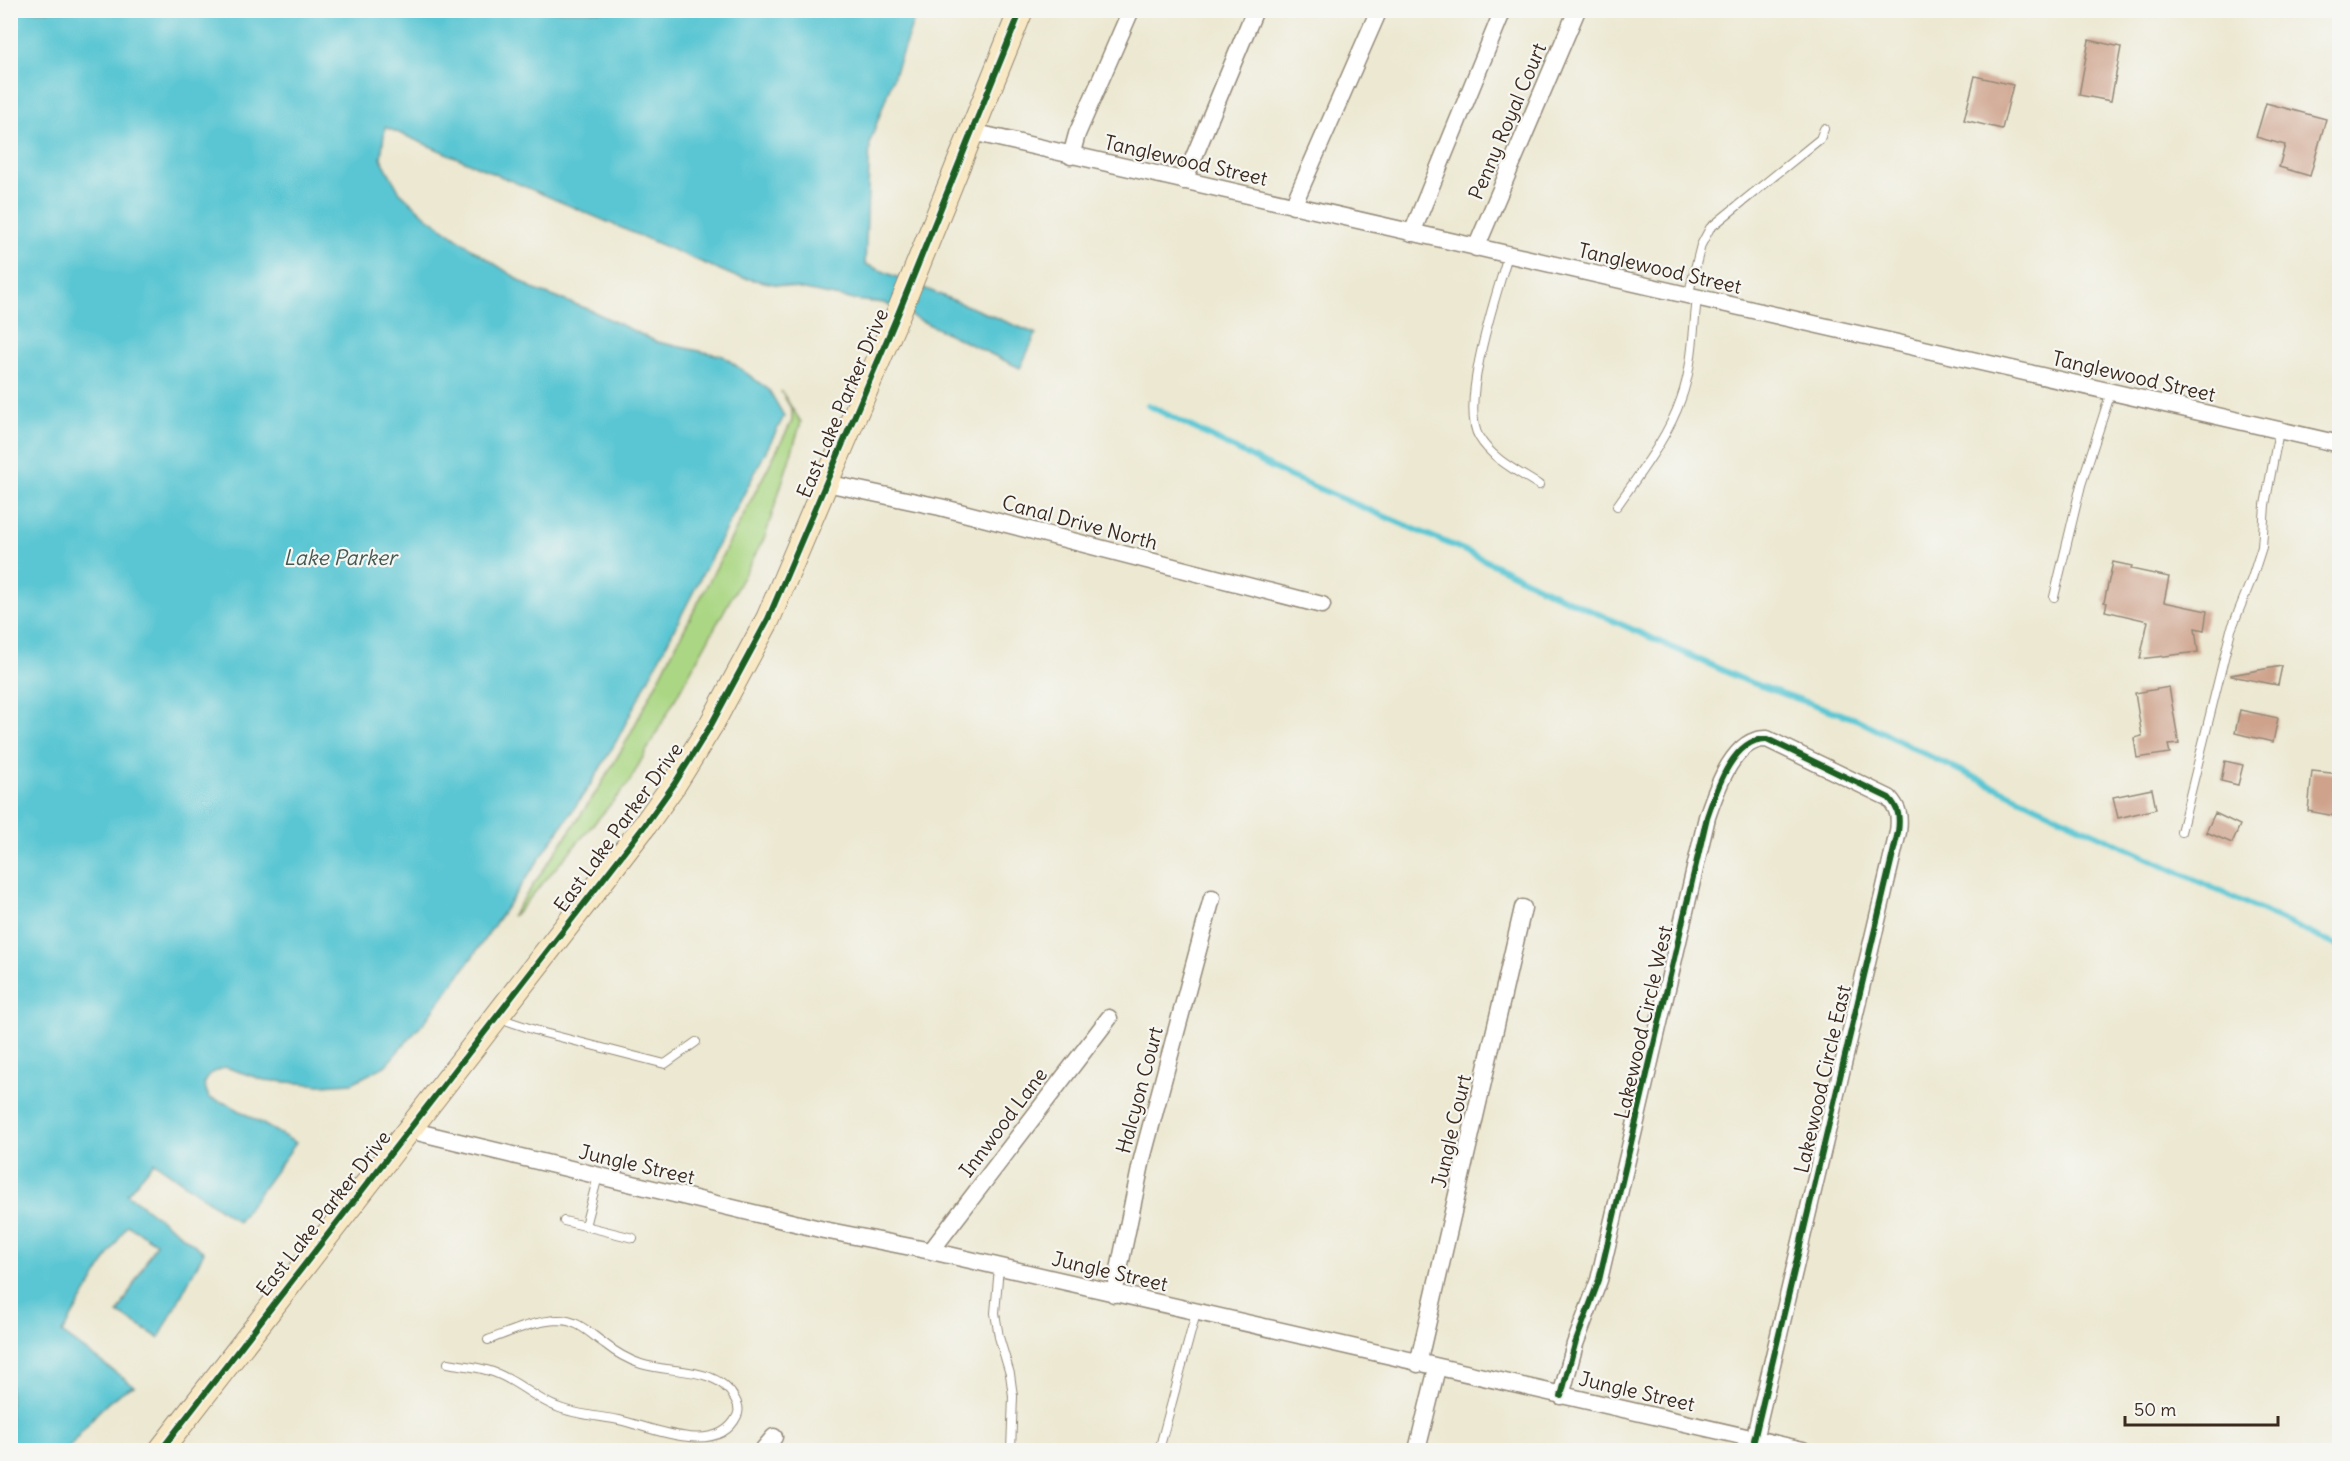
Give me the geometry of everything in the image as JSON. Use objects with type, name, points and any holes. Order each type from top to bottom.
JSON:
[{"type":"street","name":"East Lake Parker Drive","points":[[160,1450],[645,825],[705,735],[768,619],[898,314],[1021,10]]},
{"type":"street","points":[[1071,156],[1077,134],[1131,10]]},
{"type":"street","points":[[1184,181],[1255,10]]},
{"type":"street","points":[[1293,206],[1379,10]]},
{"type":"street","points":[[1412,233],[1503,10]]},
{"type":"street","name":"Penny Royal Court","points":[[1476,248],[1577,10]]},
{"type":"street","name":"Tanglewood Street","points":[[972,132],[2340,444]]},
{"type":"street","name":"Canal Drive North","points":[[826,483],[940,507],[1322,605]]},
{"type":"street","name":"Lakewood Circle West","points":[[1561,1396],[1575,1344],[1592,1305],[1599,1280],[1707,817],[1716,790],[1731,762],[1744,746],[1758,738],[1767,739],[1824,767]]},
{"type":"street","name":"Lakewood Circle East","points":[[1754,1440],[1900,816],[1896,806],[1889,798],[1824,767]]},
{"type":"street","name":"Halcyon Court","points":[[1114,1294],[1142,1159],[1212,898]]},
{"type":"street","name":"Jungle Court","points":[[1418,1364],[1523,908]]},
{"type":"street","name":"Innwood Lane","points":[[931,1251],[1109,1018]]},
{"type":"street","name":"Jungle Street","points":[[409,1130],[812,1227],[931,1251],[1418,1364],[1803,1450]]},
{"type":"street","points":[[1417,1450],[1437,1368]]},
{"type":"street","points":[[763,1450],[774,1437]]},
{"type":"lane","points":[[1617,506],[1664,433],[1681,399],[1693,345],[1693,297],[1701,245],[1710,228],[1820,139],[1824,129]]},
{"type":"lane","points":[[1508,255],[1487,330],[1472,402],[1472,416],[1474,428],[1496,458],[1539,485]]},
{"type":"lane","points":[[2054,597],[2081,485],[2111,392]]},
{"type":"lane","points":[[2181,832],[2232,630],[2262,547],[2265,505],[2279,430]]},
{"type":"lane","points":[[495,1017],[544,1033],[665,1064],[696,1042]]},
{"type":"lane","points":[[585,1226],[598,1176]]},
{"type":"lane","points":[[564,1221],[633,1238]]},
{"type":"lane","points":[[999,1267],[995,1313],[1013,1396],[1011,1450]]},
{"type":"lane","points":[[1159,1450],[1196,1313]]},
{"type":"lane","points":[[448,1363],[495,1372],[558,1408],[623,1421],[677,1436],[702,1438],[719,1433],[734,1421],[739,1412],[737,1402],[729,1388],[716,1379],[641,1364],[605,1345],[589,1330],[577,1323],[558,1320],[523,1327],[488,1340]]},
{"type":"green space","points":[[781,391],[801,422],[765,537],[628,784],[512,916],[599,788],[625,744],[792,421],[792,410]]},
{"type":"water","name":"Lake Parker","points":[[10,11],[917,11],[870,142],[865,264],[1036,334],[1020,368],[884,303],[855,300],[734,276],[385,127],[381,158],[399,191],[426,216],[535,290],[588,309],[657,342],[723,356],[769,390],[784,416],[617,740],[592,782],[473,956],[426,1020],[385,1066],[352,1083],[321,1085],[264,1080],[225,1067],[210,1074],[204,1084],[209,1098],[228,1104],[296,1143],[238,1222],[154,1162],[127,1194],[204,1252],[159,1338],[118,1313],[156,1243],[127,1225],[62,1333],[134,1386],[105,1405],[67,1450],[10,1450]]},
{"type":"building","points":[[2089,40],[2121,47],[2111,101],[2079,95]]},
{"type":"building","points":[[1975,76],[2013,85],[2002,129],[1964,120]]},
{"type":"building","points":[[2266,103],[2326,119],[2310,176],[2279,167],[2285,145],[2256,137]]},
{"type":"building","points":[[2113,562],[2132,566],[2131,569],[2169,577],[2164,602],[2207,611],[2204,630],[2195,628],[2198,652],[2140,659],[2148,621],[2105,611],[2107,603],[2104,602]]},
{"type":"building","points":[[2282,666],[2278,685],[2231,676],[2231,675]]},
{"type":"building","points":[[2169,687],[2179,744],[2168,745],[2170,753],[2137,758],[2134,738],[2142,736],[2135,693]]},
{"type":"building","points":[[2240,710],[2278,718],[2273,742],[2235,733]]},
{"type":"building","points":[[2225,761],[2243,765],[2238,785],[2221,781]]},
{"type":"building","points":[[2312,771],[2340,774],[2340,817],[2308,811]]},
{"type":"building","points":[[2152,789],[2156,809],[2118,818],[2113,797]]},
{"type":"building","points":[[2215,813],[2240,825],[2232,843],[2206,832]]},
{"type":"waterway","points":[[1148,405],[1289,476],[1466,551],[1550,592],[1744,680],[1858,720],[1937,760],[2340,947]]},
{"type":"cycle path","points":[[161,1450],[645,825],[675,783],[711,725],[768,619],[898,314],[1021,10]]},
{"type":"cycle path","points":[[1561,1396],[1575,1344],[1599,1280],[1707,817],[1721,780],[1735,756],[1755,741],[1767,739],[1889,798],[1897,810],[1899,822],[1754,1440]]}]
